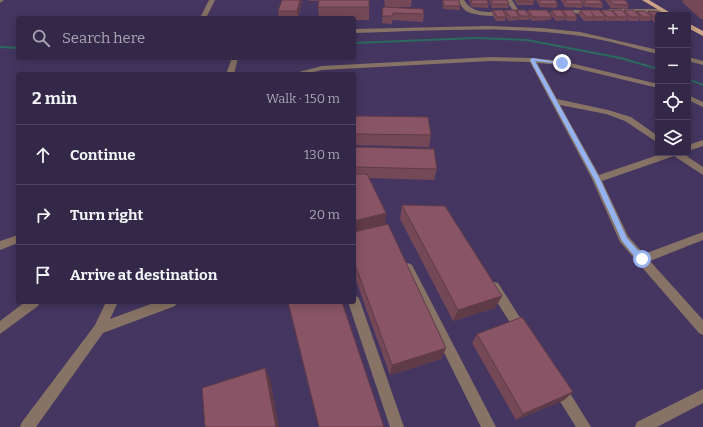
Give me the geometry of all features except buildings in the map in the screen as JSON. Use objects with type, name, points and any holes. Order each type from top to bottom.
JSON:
[{"type":"main road","points":[[645,0],[663,11]]},
{"type":"main road","points":[[691,27],[703,34]]},
{"type":"street","points":[[204,16],[212,0]]},
{"type":"street","points":[[461,0],[464,8],[470,12],[525,13]]},
{"type":"street","points":[[509,0],[517,13]]},
{"type":"street","points":[[555,12],[663,11]]},
{"type":"street","points":[[356,31],[484,27],[535,29],[571,33],[655,51]]},
{"type":"street","points":[[304,72],[322,68],[491,59],[532,60],[562,63],[655,85]]},
{"type":"street","points":[[231,72],[234,60]]},
{"type":"street","points":[[532,60],[597,179],[624,239],[703,329]]},
{"type":"street","points":[[691,61],[703,63]]},
{"type":"street","points":[[691,99],[703,105]]},
{"type":"street","points":[[554,100],[608,112],[628,119],[655,138]]},
{"type":"street","points":[[691,147],[703,143]]},
{"type":"street","points":[[597,179],[666,156]]},
{"type":"street","points":[[679,156],[703,172]]},
{"type":"street","points":[[642,259],[703,236]]},
{"type":"street","points":[[0,246],[16,240]]},
{"type":"street","points":[[403,258],[489,427]]},
{"type":"street","points":[[488,278],[530,343]]},
{"type":"street","points":[[0,328],[31,304]]},
{"type":"street","points":[[27,427],[99,329],[111,304]]},
{"type":"street","points":[[99,329],[166,304]]},
{"type":"street","points":[[355,304],[397,427]]},
{"type":"street","points":[[551,376],[584,427]]},
{"type":"street","points":[[642,427],[703,396]]},
{"type":"waterway","points":[[356,43],[475,38],[527,40],[621,58],[655,68]]},
{"type":"waterway","points":[[0,47],[16,48]]},
{"type":"waterway","points":[[691,80],[703,85]]},
{"type":"route","points":[[562,63],[532,60],[597,179],[624,239],[642,259]]}]
